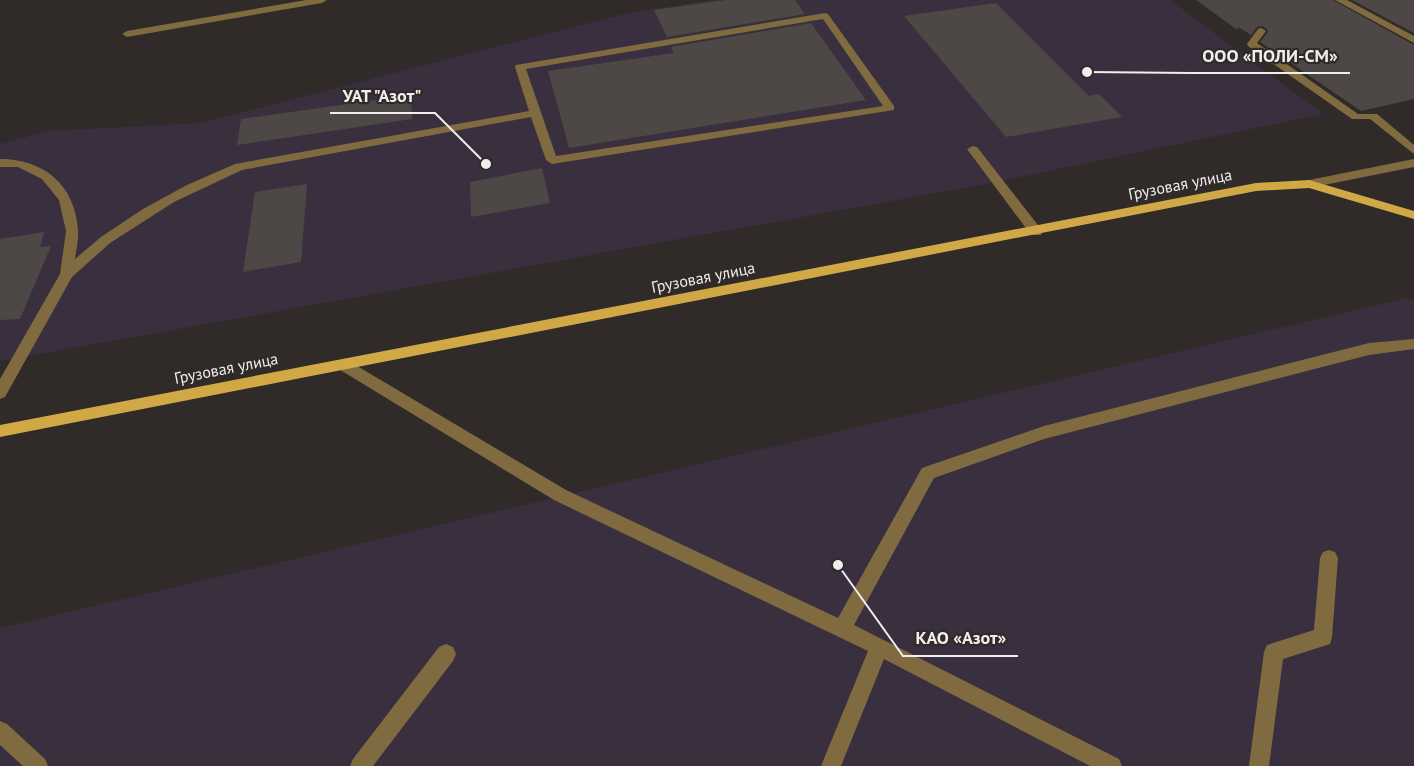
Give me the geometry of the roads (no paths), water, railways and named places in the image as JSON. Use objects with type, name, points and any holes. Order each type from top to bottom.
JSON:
[{"type":"main road","name":"Грузовая улица","points":[[0,431],[1036,232],[1257,187],[1309,184]]},
{"type":"main road","points":[[1309,184],[1414,215]]},
{"type":"street","points":[[127,34],[322,0]]},
{"type":"street","points":[[1340,0],[1414,40]]},
{"type":"street","points":[[825,16],[890,108],[552,160],[535,113],[520,68],[825,16]]},
{"type":"street","points":[[1261,31],[1252,44],[1356,117],[1373,116],[1414,151]]},
{"type":"street","points":[[0,393],[66,274],[101,243],[146,211],[202,182],[239,167],[535,113]]},
{"type":"street","points":[[973,149],[1036,232]]},
{"type":"street","points":[[0,163],[20,163],[46,176],[65,199],[72,231],[66,274]]},
{"type":"street","name":"Грузовая улица","points":[[1309,184],[1414,163]]},
{"type":"street","points":[[841,630],[927,472],[1044,433],[1369,349],[1414,344]]},
{"type":"street","points":[[342,364],[560,495],[879,647],[1112,766]]},
{"type":"street","points":[[1259,766],[1274,652],[1323,637],[1329,558]]},
{"type":"street","points":[[831,766],[879,647]]},
{"type":"street","points":[[360,766],[446,654]]},
{"type":"street","points":[[0,731],[38,766]]},
{"type":"place","name":"ООО «ПОЛИ-СМ»","points":[[1087,72]]},
{"type":"place","name":"УАТ \"Азот\"","points":[[486,164]]},
{"type":"place","name":"КАО «Азот»","points":[[838,565]]}]
